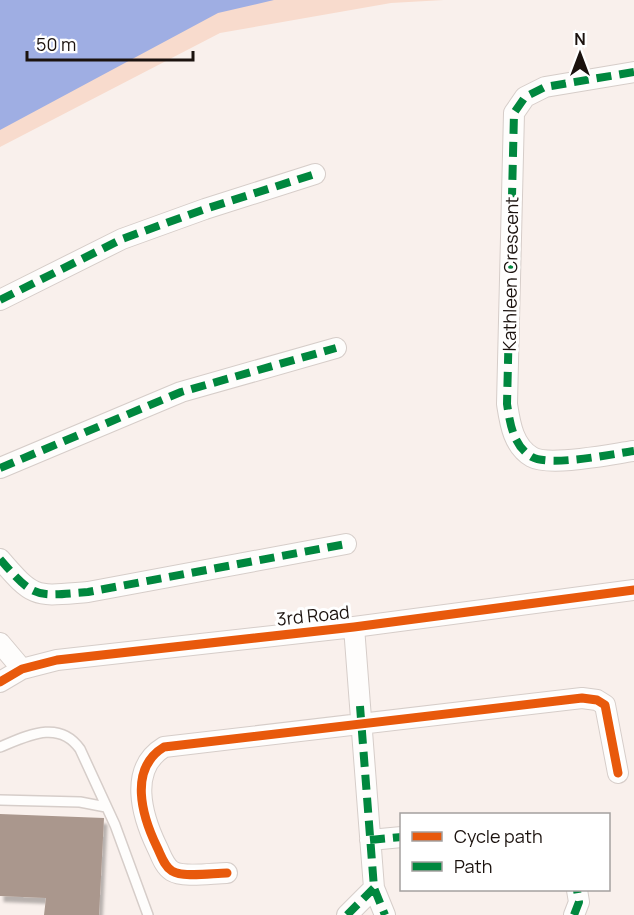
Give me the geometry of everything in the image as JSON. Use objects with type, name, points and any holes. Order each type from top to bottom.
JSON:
[{"type":"street","name":"Kathleen Crescent","points":[[634,72],[545,87],[525,97],[514,113],[507,404],[512,430],[518,443],[533,457],[558,461],[634,451]]},
{"type":"street","points":[[0,300],[122,239],[205,209],[315,174]]},
{"type":"street","points":[[0,468],[181,392],[336,348]]},
{"type":"street","points":[[0,559],[33,593],[51,595],[88,592],[346,544]]},
{"type":"street","name":"3rd Road","points":[[0,682],[22,669],[57,660],[354,627],[634,590]]},
{"type":"street","points":[[354,627],[374,888],[386,915]]},
{"type":"street","points":[[0,643],[22,669]]},
{"type":"street","points":[[227,873],[181,874],[167,867],[146,824],[141,797],[143,776],[153,754],[164,747],[582,698],[597,700],[605,705],[618,773]]},
{"type":"street","points":[[370,840],[400,837]]},
{"type":"street","points":[[347,915],[374,888]]},
{"type":"street","points":[[574,915],[579,902],[577,891]]},
{"type":"lane","points":[[0,747],[27,736],[48,732],[62,734],[73,739],[80,749],[115,825],[148,915]]},
{"type":"lane","points":[[0,800],[80,802],[106,807]]},
{"type":"shaded area","points":[[0,0],[444,0],[391,3],[220,33],[0,147]]},
{"type":"water","points":[[0,0],[274,0],[218,13],[0,130]]},
{"type":"building","points":[[0,814],[104,818],[99,915],[44,915],[46,898],[0,896]]},
{"type":"marked path","points":[[634,72],[545,87],[525,97],[514,113],[507,404],[511,426],[520,447],[532,457],[552,461],[634,451]]},
{"type":"marked path","points":[[0,300],[122,239],[205,209],[315,174]]},
{"type":"marked path","points":[[0,468],[181,392],[336,348]]},
{"type":"marked path","points":[[0,559],[30,589],[47,594],[57,594],[88,592],[346,544]]},
{"type":"marked path","points":[[360,706],[374,888],[385,915]]},
{"type":"marked path","points":[[370,840],[400,837]]},
{"type":"marked path","points":[[347,915],[374,888]]},
{"type":"marked path","points":[[574,915],[579,902],[577,891]]},
{"type":"cycle path","points":[[0,682],[22,669],[57,660],[354,627],[634,590]]},
{"type":"cycle path","points":[[227,873],[191,875],[177,873],[169,869],[163,860],[147,821],[141,794],[146,768],[153,756],[164,747],[582,698],[597,700],[605,705],[618,773]]}]
